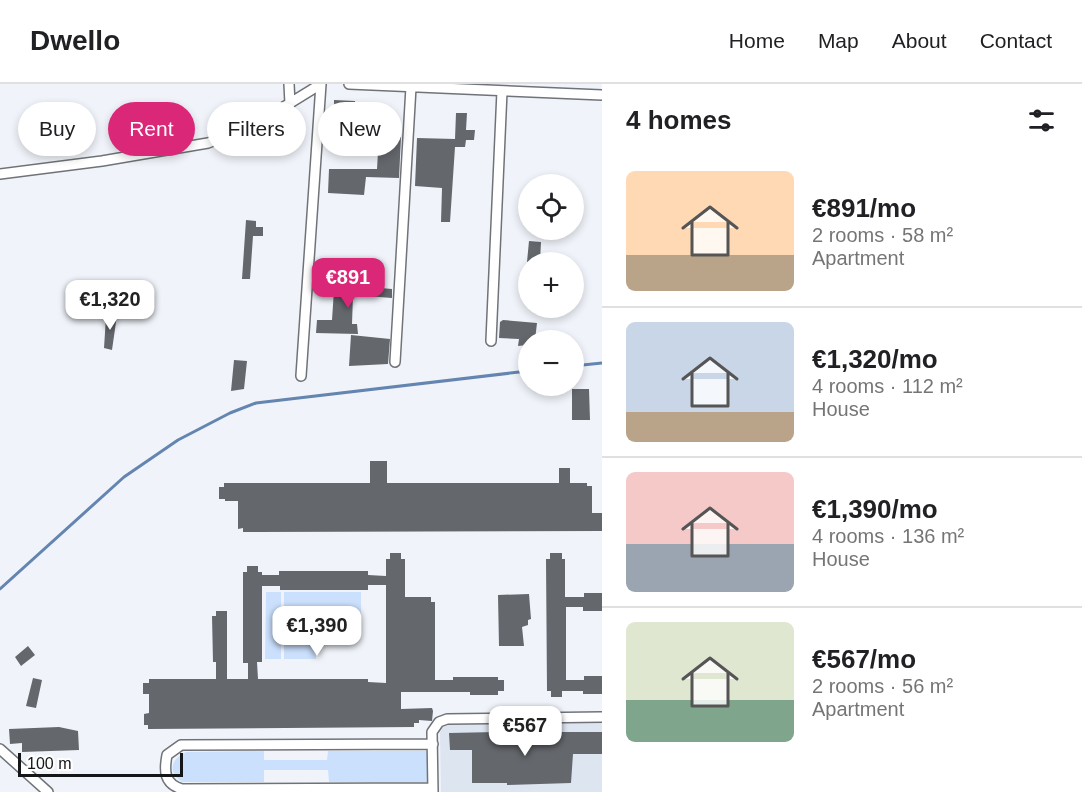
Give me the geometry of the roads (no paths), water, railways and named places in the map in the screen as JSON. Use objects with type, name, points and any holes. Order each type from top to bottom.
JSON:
[{"type":"street","points":[[289,84],[290,102]]},
{"type":"street","points":[[293,102],[321,84]]},
{"type":"street","points":[[301,376],[321,84]]},
{"type":"street","points":[[349,84],[602,95]]},
{"type":"street","points":[[394,362],[411,87]]},
{"type":"street","points":[[491,341],[502,91]]},
{"type":"street","points":[[0,174],[102,161],[207,143]]},
{"type":"street","points":[[433,744],[181,745],[167,755],[165,769],[168,781],[173,787],[182,789],[433,790],[433,744],[432,732],[439,722],[447,719],[602,717]]},
{"type":"street","points":[[0,749],[48,792]]},
{"type":"waterway","points":[[584,365],[602,363]]},
{"type":"waterway","points":[[0,589],[124,477],[178,440],[230,413],[256,403],[518,372]]}]
